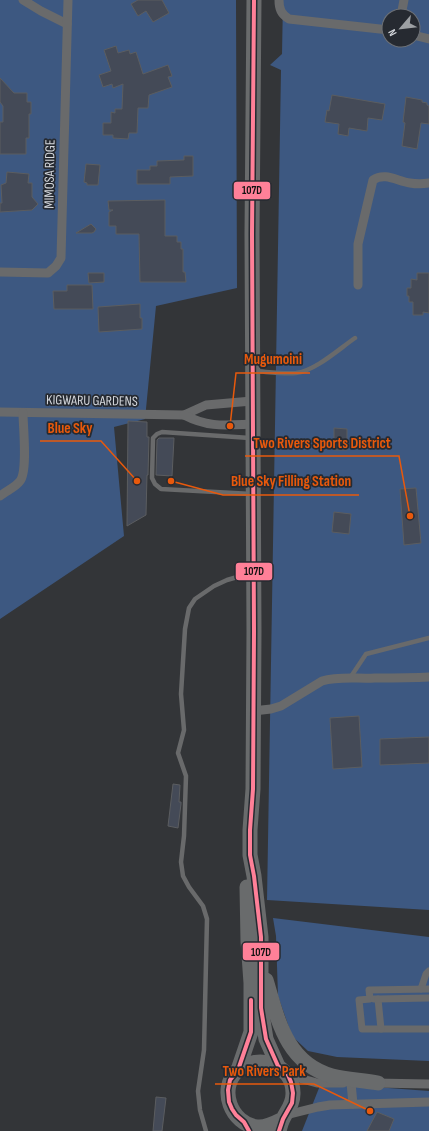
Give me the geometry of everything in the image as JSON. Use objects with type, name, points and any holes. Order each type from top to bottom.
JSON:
[{"type":"main road","points":[[250,855],[246,875],[251,983],[251,1032],[238,1070],[230,1080],[228,1090],[229,1102],[236,1115],[247,1126],[252,1125],[263,1127],[283,1121],[292,1103],[293,1092],[291,1082],[283,1071],[266,1039],[261,1008],[261,937],[258,904],[250,855],[253,789],[252,371],[254,0]]},
{"type":"main road","points":[[262,965],[282,1031],[288,1043],[303,1060],[312,1067],[334,1076],[378,1083]]},
{"type":"main road","points":[[238,1070],[248,1064],[268,1062],[283,1071]]},
{"type":"street","points":[[23,0],[67,24]]},
{"type":"street","name":"MIMOSA RIDGE","points":[[0,272],[48,273],[56,266],[61,258],[68,0]]},
{"type":"street","points":[[279,0],[279,9],[284,16],[290,19],[381,29]]},
{"type":"street","points":[[358,284],[358,244],[373,180],[377,177],[384,176],[410,184],[429,183]]},
{"type":"street","name":"KIGWARU GARDENS","points":[[184,415],[206,405],[252,402]]},
{"type":"street","name":"KIGWARU GARDENS","points":[[0,412],[184,415],[205,424],[231,425],[253,431]]},
{"type":"street","points":[[0,496],[19,482],[22,477],[24,452],[23,413]]},
{"type":"street","points":[[253,711],[281,706],[322,681],[339,678],[429,677]]},
{"type":"street","points":[[421,989],[426,974],[429,971]]},
{"type":"street","points":[[370,999],[369,990],[429,989]]},
{"type":"street","points":[[429,998],[359,1000],[362,1029],[429,1029]]},
{"type":"street","points":[[378,999],[381,1029]]},
{"type":"street","points":[[283,1071],[317,1083],[429,1084]]},
{"type":"street","points":[[351,1083],[353,1104]]},
{"type":"street","points":[[283,1121],[318,1107],[353,1104],[429,1102]]},
{"type":"lane","points":[[252,371],[297,373],[308,370],[319,364],[355,338]]},
{"type":"lane","points":[[253,431],[162,432],[157,434],[153,438],[152,478],[155,484],[161,488],[253,494]]},
{"type":"lane","points":[[206,1131],[200,1110],[198,1091],[204,1050],[207,919],[203,906],[188,887],[183,876],[180,862],[184,836],[186,776],[178,753],[184,730],[181,694],[185,629],[189,608],[195,599],[214,586],[228,580],[253,573]]},
{"type":"lane","points":[[350,678],[366,654],[429,638]]},
{"type":"shaded area","points":[[0,0],[236,0],[237,288],[156,306],[145,419],[114,427],[124,536],[0,619]]},
{"type":"shaded area","points":[[283,0],[429,0],[429,910],[267,900],[281,70],[270,65],[282,54]]},
{"type":"shaded area","points":[[273,918],[429,937],[429,1061],[337,1057],[308,1051],[292,1036],[278,996],[276,936]]},
{"type":"shaded area","points":[[321,1083],[429,1091],[429,1131],[302,1131]]},
{"type":"building","points":[[138,0],[162,0],[169,13],[153,22],[146,11],[138,16],[131,4]]},
{"type":"building","points":[[116,46],[118,53],[129,50],[130,54],[136,52],[143,74],[168,65],[172,76],[168,77],[172,87],[149,95],[148,108],[138,108],[137,133],[129,133],[128,139],[113,138],[113,135],[103,135],[103,123],[111,123],[111,112],[115,113],[115,109],[122,109],[123,84],[113,88],[112,84],[103,87],[99,75],[111,71],[104,50]]},
{"type":"building","points":[[0,78],[14,93],[27,93],[27,102],[31,102],[31,114],[29,114],[29,138],[26,138],[26,154],[0,154],[0,122],[3,122],[3,106],[0,102]]},
{"type":"building","points":[[332,95],[385,104],[382,120],[368,118],[367,131],[349,128],[348,136],[338,134],[339,124],[325,122]]},
{"type":"building","points":[[406,97],[422,100],[422,102],[427,103],[429,106],[429,124],[421,123],[417,149],[402,146]]},
{"type":"building","points":[[184,156],[193,156],[193,176],[170,177],[170,184],[137,184],[137,170],[150,170],[150,166],[157,166],[157,161],[184,160]]},
{"type":"building","points":[[86,164],[100,165],[98,185],[87,185],[87,183],[84,182]]},
{"type":"building","points":[[7,172],[29,174],[28,183],[32,183],[32,197],[38,204],[32,210],[0,212],[0,203],[2,203],[1,185],[6,183]]},
{"type":"building","points":[[165,200],[165,236],[177,236],[177,242],[181,242],[181,249],[183,249],[183,272],[185,272],[186,282],[140,282],[139,234],[116,234],[116,226],[109,226],[109,212],[113,210],[109,210],[108,201]]},
{"type":"building","points":[[91,224],[96,229],[94,232],[76,233]]},
{"type":"building","points":[[88,273],[104,273],[104,282],[89,283]]},
{"type":"building","points":[[417,273],[429,273],[429,313],[423,312],[423,315],[413,315],[413,302],[409,302],[409,296],[407,296],[407,288],[411,288],[411,279],[417,280]]},
{"type":"building","points":[[67,285],[92,285],[93,309],[54,309],[53,291],[67,291]]},
{"type":"building","points":[[140,304],[142,329],[99,332],[98,307]]},
{"type":"building","points":[[128,421],[147,422],[147,437],[149,437],[146,515],[127,526]]},
{"type":"building","points":[[334,428],[347,429],[347,450],[334,450]]},
{"type":"building","points":[[159,438],[174,438],[172,476],[156,475],[157,440]]},
{"type":"building","points":[[416,488],[421,543],[404,545],[400,489]]},
{"type":"building","points":[[334,512],[351,514],[349,534],[332,532]]},
{"type":"building","points":[[359,716],[362,767],[333,769],[330,718]]},
{"type":"building","points":[[429,737],[429,763],[380,765],[380,739]]},
{"type":"building","points":[[173,784],[180,785],[179,802],[181,802],[181,804],[178,828],[168,826]]},
{"type":"building","points":[[156,1097],[166,1098],[162,1131],[153,1131]]},
{"type":"building","points":[[377,1112],[394,1119],[389,1131],[367,1131]]},
{"type":"transit line","name":"107D","points":[[254,0],[252,234],[254,631],[253,789],[250,855],[261,937],[261,1008],[266,1039],[278,1066],[288,1075],[293,1093],[292,1103],[283,1119],[279,1131]]},
{"type":"transit line","name":"107D","points":[[249,1131],[244,1122],[232,1109],[229,1102],[228,1090],[230,1080],[238,1070],[251,1032],[251,1000]]},
{"type":"place","name":"Mugumoini","points":[[230,426]]},
{"type":"place","name":"Blue Sky","points":[[137,481]]},
{"type":"place","name":"Blue Sky Filling Station","points":[[171,481]]},
{"type":"place","name":"Two Rivers Sports District","points":[[410,516]]},
{"type":"place","name":"Two Rivers Park","points":[[370,1111]]}]
